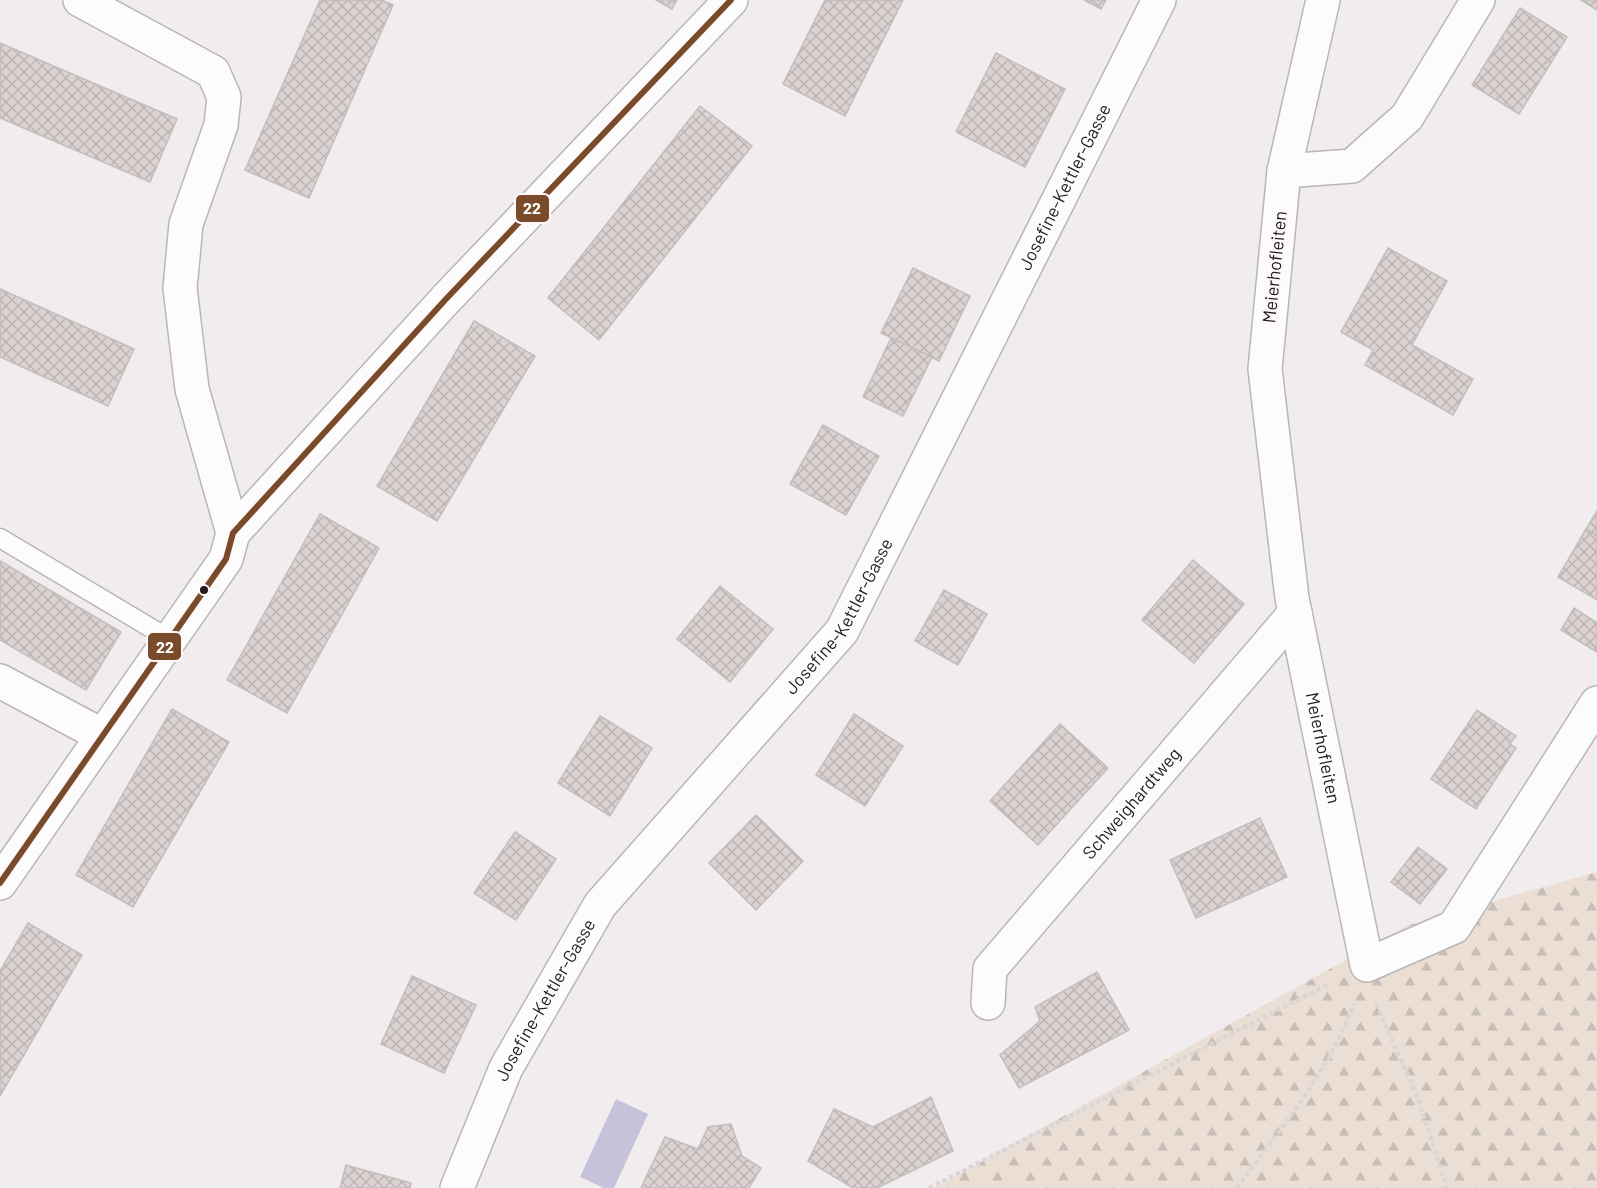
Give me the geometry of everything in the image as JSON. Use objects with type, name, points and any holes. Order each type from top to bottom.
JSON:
[{"type":"street","points":[[80,0],[213,72],[224,97],[220,125],[186,224],[180,288],[192,389],[233,532]]},
{"type":"street","points":[[0,883],[226,560],[233,532],[446,298],[731,0]]},
{"type":"street","name":"Josefine-Kettler-Gasse","points":[[457,1188],[506,1068],[600,905],[842,632],[1159,0]]},
{"type":"street","name":"Meierhofleiten","points":[[1323,0],[1284,171],[1265,369],[1295,613],[1367,965]]},
{"type":"street","points":[[1284,171],[1352,166],[1407,117],[1478,0]]},
{"type":"street","name":"Schweighardtweg","points":[[988,1003],[990,969],[1295,613]]},
{"type":"street","points":[[0,681],[104,736]]},
{"type":"street","points":[[1367,965],[1454,927],[1597,703]]},
{"type":"lane","points":[[0,538],[171,640]]},
{"type":"path","points":[[929,1188],[1367,965]]},
{"type":"path","points":[[1237,1188],[1316,1080],[1346,1023],[1367,965]]},
{"type":"path","points":[[1367,965],[1376,1003],[1418,1098],[1447,1188]]},
{"type":"green space","points":[[1597,872],[1597,1188],[934,1188],[1409,925]]},
{"type":"shaded area","points":[[616,1099],[648,1114],[614,1188],[604,1188],[580,1177]]},
{"type":"building","points":[[320,0],[381,0],[393,5],[309,198],[245,170]]},
{"type":"building","points":[[656,0],[677,0],[672,9]]},
{"type":"building","points":[[825,0],[903,0],[845,116],[783,84]]},
{"type":"building","points":[[1084,0],[1106,0],[1101,9]]},
{"type":"building","points":[[1581,0],[1597,0],[1597,10]]},
{"type":"building","points":[[1520,8],[1567,37],[1519,114],[1472,85]]},
{"type":"building","points":[[0,43],[177,119],[150,182],[0,118]]},
{"type":"building","points":[[996,53],[1065,89],[1025,167],[956,132]]},
{"type":"building","points":[[700,106],[752,146],[599,340],[548,298]]},
{"type":"building","points":[[1388,248],[1447,281],[1412,345],[1473,379],[1453,415],[1365,365],[1373,350],[1341,332]]},
{"type":"building","points":[[913,268],[970,296],[939,361],[881,333]]},
{"type":"building","points":[[0,289],[134,349],[108,406],[0,357]]},
{"type":"building","points":[[474,321],[535,356],[437,521],[377,486]]},
{"type":"building","points":[[891,338],[932,357],[903,416],[863,397]]},
{"type":"building","points":[[823,425],[879,456],[846,515],[790,484]]},
{"type":"building","points":[[1597,511],[1597,536],[1586,529]]},
{"type":"building","points":[[320,514],[379,548],[287,713],[227,680]]},
{"type":"building","points":[[1586,529],[1597,536],[1597,600],[1558,577]]},
{"type":"building","points":[[1193,560],[1244,604],[1194,663],[1142,620]]},
{"type":"building","points":[[0,561],[121,632],[86,690],[0,640]]},
{"type":"building","points":[[720,586],[773,629],[730,682],[677,639]]},
{"type":"building","points":[[944,590],[987,614],[958,665],[915,641]]},
{"type":"building","points":[[1574,608],[1597,623],[1597,652],[1561,630]]},
{"type":"building","points":[[172,709],[229,742],[133,907],[76,875]]},
{"type":"building","points":[[1477,710],[1516,736],[1510,744],[1516,748],[1476,809],[1431,779]]},
{"type":"building","points":[[854,714],[903,746],[865,806],[816,775]]},
{"type":"building","points":[[600,716],[652,748],[610,816],[558,783]]},
{"type":"building","points":[[1060,724],[1108,768],[1038,845],[990,801]]},
{"type":"building","points":[[756,815],[803,861],[756,910],[709,863]]},
{"type":"building","points":[[1260,818],[1287,877],[1196,918],[1170,860]]},
{"type":"building","points":[[515,832],[556,859],[516,920],[474,893]]},
{"type":"building","points":[[1418,847],[1447,869],[1420,904],[1391,882]]},
{"type":"building","points":[[28,923],[82,955],[0,1096],[0,971]]},
{"type":"building","points":[[1097,972],[1129,1030],[1019,1088],[1000,1055],[1040,1021],[1035,1007]]},
{"type":"building","points":[[412,976],[476,1005],[444,1073],[381,1044]]},
{"type":"building","points":[[931,1097],[953,1151],[877,1188],[853,1188],[808,1161],[834,1109],[873,1127]]},
{"type":"building","points":[[731,1124],[742,1156],[761,1168],[749,1188],[641,1188],[665,1137],[698,1149],[708,1127]]},
{"type":"building","points":[[346,1165],[411,1183],[410,1188],[340,1188]]},
{"type":"transit line","name":"22","points":[[0,883],[226,559],[233,533],[446,299],[731,0]]}]
